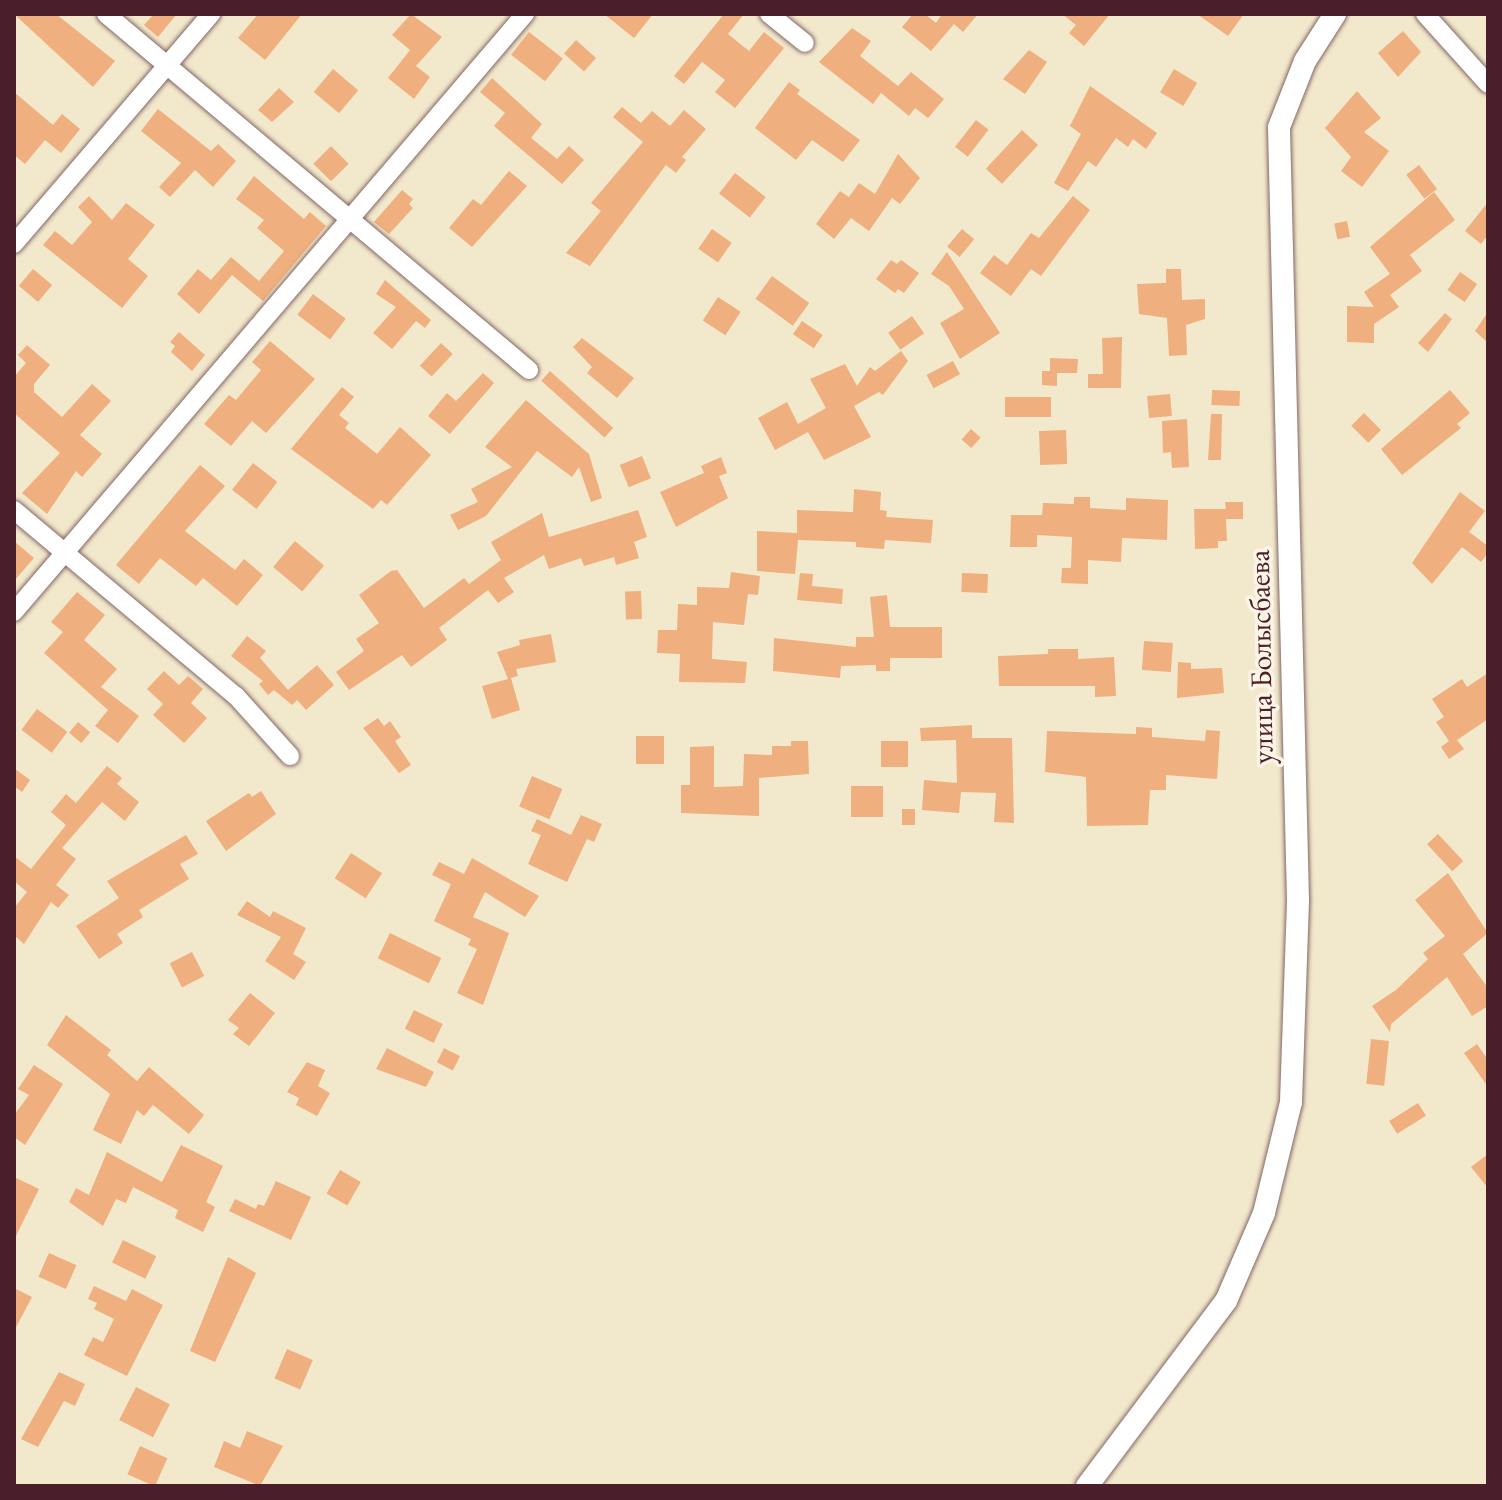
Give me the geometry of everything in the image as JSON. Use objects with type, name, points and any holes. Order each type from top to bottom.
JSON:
[{"type":"street","points":[[106,14],[529,370]]},
{"type":"street","points":[[14,244],[211,14]]},
{"type":"street","points":[[14,612],[347,218],[525,14]]},
{"type":"street","points":[[769,14],[805,43]]},
{"type":"street","name":"улица Болысбаева","points":[[1087,1486],[1226,1301],[1264,1213],[1291,1102],[1298,900],[1279,127],[1305,61],[1335,14]]},
{"type":"street","points":[[1425,14],[1488,84]]},
{"type":"street","points":[[14,510],[236,696],[290,756]]},
{"type":"building","points":[[14,14],[56,14],[115,61],[93,87]]},
{"type":"building","points":[[154,14],[177,14],[158,37],[144,25]]},
{"type":"building","points":[[258,14],[302,14],[265,60],[238,38]]},
{"type":"building","points":[[411,14],[442,37],[416,66],[430,77],[414,99],[388,78],[410,50],[392,35]]},
{"type":"building","points":[[604,14],[653,14],[634,38]]},
{"type":"building","points":[[724,14],[744,14],[728,34],[749,51],[764,32],[784,48],[735,108],[715,92],[725,80],[702,62],[684,84],[674,76]]},
{"type":"building","points":[[913,14],[925,14],[936,23],[942,14],[978,14],[963,32],[954,24],[931,51],[902,27]]},
{"type":"building","points":[[1062,14],[1110,14],[1084,46],[1069,33],[1076,25]]},
{"type":"building","points":[[1197,14],[1244,14],[1228,36]]},
{"type":"building","points":[[852,28],[871,41],[860,56],[898,86],[911,72],[944,99],[928,118],[915,108],[909,116],[881,93],[873,104],[819,62]]},
{"type":"building","points":[[1403,31],[1421,52],[1398,77],[1378,53]]},
{"type":"building","points":[[529,32],[563,58],[545,81],[511,55]]},
{"type":"building","points":[[576,40],[596,58],[584,71],[564,53]]},
{"type":"building","points":[[1029,50],[1047,62],[1025,94],[1003,79]]},
{"type":"building","points":[[333,69],[358,90],[339,113],[314,92]]},
{"type":"building","points":[[1174,69],[1197,83],[1183,106],[1160,92]]},
{"type":"building","points":[[492,78],[542,124],[531,138],[557,159],[569,146],[584,160],[562,184],[494,126],[505,113],[480,92]]},
{"type":"building","points":[[789,82],[800,90],[797,94],[860,140],[843,162],[812,140],[796,160],[755,128]]},
{"type":"building","points":[[1090,86],[1157,133],[1146,149],[1133,139],[1128,147],[1116,138],[1096,167],[1088,161],[1068,191],[1054,183],[1081,134],[1070,126]]},
{"type":"building","points":[[279,88],[294,102],[272,122],[258,110]]},
{"type":"building","points":[[1357,91],[1381,118],[1364,132],[1389,151],[1362,187],[1341,171],[1351,157],[1325,128]]},
{"type":"building","points":[[14,92],[53,125],[62,114],[80,129],[61,153],[45,140],[25,164],[14,155]]},
{"type":"building","points":[[622,107],[641,123],[652,111],[670,126],[684,110],[706,129],[682,157],[686,160],[676,173],[666,165],[590,266],[566,253],[601,211],[591,203],[643,142],[613,117]]},
{"type":"building","points":[[158,109],[211,151],[218,144],[236,161],[213,187],[195,170],[170,197],[159,187],[181,163],[141,131]]},
{"type":"building","points":[[976,120],[989,130],[968,157],[955,147]]},
{"type":"building","points":[[1022,130],[1038,145],[1002,184],[986,169]]},
{"type":"building","points":[[331,146],[349,164],[331,181],[313,164]]},
{"type":"building","points":[[898,154],[920,178],[900,204],[892,198],[869,231],[851,218],[834,239],[816,224],[840,191],[849,197],[859,183],[875,194]]},
{"type":"building","points":[[1419,165],[1437,189],[1424,199],[1406,175]]},
{"type":"building","points":[[509,171],[527,186],[472,247],[449,228],[473,199],[481,205]]},
{"type":"building","points":[[735,173],[766,197],[750,217],[719,193]]},
{"type":"building","points":[[254,176],[304,219],[310,212],[326,226],[263,301],[232,275],[199,314],[177,294],[198,269],[211,280],[231,257],[259,281],[284,251],[257,228],[264,220],[236,199]]},
{"type":"building","points":[[402,190],[413,199],[409,204],[413,208],[389,234],[374,222]]},
{"type":"building","points":[[1434,192],[1455,220],[1410,255],[1422,271],[1390,295],[1399,307],[1374,324],[1374,343],[1347,342],[1347,306],[1374,307],[1364,292],[1390,274],[1370,247]]},
{"type":"building","points":[[89,196],[112,220],[126,203],[155,225],[128,259],[148,276],[122,308],[43,245],[55,231],[72,245],[92,222],[78,207]]},
{"type":"building","points":[[1073,196],[1090,210],[1041,276],[1031,269],[1011,296],[980,273],[994,255],[1007,265],[1031,233],[1039,238]]},
{"type":"building","points":[[1488,202],[1488,235],[1481,244],[1465,231]]},
{"type":"building","points":[[1347,221],[1350,237],[1337,239],[1334,223]]},
{"type":"building","points":[[712,229],[732,243],[718,262],[698,249]]},
{"type":"building","points":[[962,229],[974,239],[959,257],[947,247]]},
{"type":"building","points":[[947,252],[1000,333],[960,359],[940,323],[964,309],[949,286],[931,274]]},
{"type":"building","points":[[891,260],[897,264],[901,260],[919,273],[904,293],[898,289],[895,293],[876,279]]},
{"type":"building","points":[[33,269],[52,285],[38,302],[19,286]]},
{"type":"building","points":[[1166,269],[1181,269],[1182,300],[1205,299],[1205,319],[1186,325],[1187,355],[1169,356],[1167,318],[1139,314],[1137,284],[1166,283]]},
{"type":"building","points":[[1460,272],[1477,284],[1465,302],[1447,290]]},
{"type":"building","points":[[772,276],[809,303],[793,326],[756,299]]},
{"type":"building","points":[[385,280],[431,320],[425,328],[416,321],[392,349],[373,333],[396,307],[376,294]]},
{"type":"building","points":[[313,294],[346,319],[330,339],[297,315]]},
{"type":"building","points":[[718,297],[741,312],[725,335],[703,320]]},
{"type":"building","points":[[1488,312],[1488,343],[1475,331]]},
{"type":"building","points":[[1445,313],[1452,319],[1428,352],[1418,343]]},
{"type":"building","points":[[912,316],[924,333],[900,350],[888,333]]},
{"type":"building","points":[[802,321],[823,335],[814,348],[793,334]]},
{"type":"building","points":[[179,332],[205,355],[192,371],[171,352],[175,346],[170,342]]},
{"type":"building","points":[[1122,337],[1121,388],[1088,388],[1088,374],[1103,374],[1102,338]]},
{"type":"building","points":[[582,338],[634,378],[617,398],[587,373],[592,367],[573,347]]},
{"type":"building","points":[[270,341],[315,379],[266,433],[252,421],[231,446],[204,424],[229,395],[236,400],[261,370],[252,362]]},
{"type":"building","points":[[441,343],[453,354],[432,377],[420,366]]},
{"type":"building","points":[[27,345],[50,365],[34,384],[34,392],[62,417],[92,384],[111,401],[80,435],[102,454],[82,477],[76,471],[47,514],[22,493],[60,453],[14,413],[14,377],[26,363],[18,355]]},
{"type":"building","points":[[901,351],[908,361],[883,395],[879,392],[854,406],[871,437],[824,460],[808,432],[775,450],[758,418],[787,402],[798,424],[826,408],[810,379],[845,364],[857,386],[870,367],[875,371]]},
{"type":"building","points":[[1050,358],[1078,359],[1077,373],[1057,373],[1057,386],[1042,385],[1042,371],[1050,371]]},
{"type":"building","points":[[953,361],[960,374],[934,388],[927,375]]},
{"type":"building","points":[[550,371],[613,428],[604,438],[541,381]]},
{"type":"building","points":[[483,373],[494,383],[450,434],[428,416],[447,393],[456,401]]},
{"type":"building","points":[[342,387],[354,397],[339,415],[349,423],[345,428],[377,454],[400,427],[431,455],[387,505],[381,500],[373,509],[291,449]]},
{"type":"building","points":[[1212,390],[1240,391],[1239,406],[1211,405]]},
{"type":"building","points":[[1450,390],[1470,413],[1457,424],[1461,428],[1402,475],[1381,449]]},
{"type":"building","points":[[1170,394],[1172,416],[1149,418],[1147,396]]},
{"type":"building","points":[[1005,397],[1051,397],[1051,417],[1005,417]]},
{"type":"building","points":[[526,400],[589,454],[602,498],[591,502],[579,467],[572,477],[537,451],[486,516],[458,530],[450,515],[478,502],[471,489],[512,467],[485,447]]},
{"type":"building","points":[[1364,413],[1381,430],[1368,443],[1351,426]]},
{"type":"building","points":[[1211,414],[1222,414],[1221,460],[1208,460]]},
{"type":"building","points":[[1187,419],[1189,467],[1172,468],[1171,452],[1163,453],[1162,421]]},
{"type":"building","points":[[971,429],[981,438],[971,448],[962,439]]},
{"type":"building","points":[[1066,430],[1067,464],[1040,465],[1039,431]]},
{"type":"building","points":[[642,456],[651,478],[629,487],[620,465]]},
{"type":"building","points":[[721,457],[727,473],[719,476],[728,498],[676,527],[660,492],[704,473],[701,466]]},
{"type":"building","points":[[253,463],[277,482],[256,509],[232,490]]},
{"type":"building","points":[[200,465],[225,486],[185,531],[235,570],[244,559],[263,575],[237,606],[203,578],[196,586],[160,558],[139,584],[116,565]]},
{"type":"building","points":[[854,489],[881,492],[880,510],[887,511],[886,517],[933,520],[931,543],[885,540],[884,549],[856,547],[856,542],[798,540],[795,574],[757,571],[757,531],[797,533],[797,510],[853,512]]},
{"type":"building","points":[[1460,492],[1485,511],[1469,532],[1488,546],[1488,553],[1481,562],[1462,547],[1432,584],[1412,563]]},
{"type":"building","points":[[1074,497],[1090,497],[1090,508],[1126,510],[1126,498],[1168,500],[1167,540],[1122,538],[1121,562],[1088,560],[1088,584],[1061,583],[1062,568],[1071,568],[1072,537],[1037,535],[1037,547],[1010,547],[1011,515],[1042,515],[1043,503],[1074,504]]},
{"type":"building","points":[[1225,502],[1243,502],[1243,519],[1226,519],[1227,541],[1218,541],[1218,548],[1195,549],[1194,509],[1226,509]]},
{"type":"building","points":[[638,510],[647,537],[634,542],[639,558],[616,565],[614,557],[584,566],[581,558],[549,569],[544,555],[504,578],[514,592],[498,603],[488,590],[439,628],[447,640],[411,667],[402,655],[349,690],[336,672],[364,651],[356,639],[379,623],[359,595],[391,571],[397,570],[424,608],[464,578],[469,584],[501,560],[491,542],[542,513],[549,537]]},
{"type":"building","points":[[14,541],[34,558],[14,581]]},
{"type":"building","points":[[295,541],[324,565],[302,591],[273,567]]},
{"type":"building","points":[[731,572],[760,576],[758,595],[748,594],[744,625],[713,622],[712,659],[747,662],[745,683],[679,682],[680,654],[657,653],[658,630],[677,630],[678,604],[697,605],[697,587],[729,588]]},
{"type":"building","points":[[800,573],[813,574],[812,586],[843,589],[842,604],[797,600]]},
{"type":"building","points":[[962,573],[988,574],[987,593],[961,592]]},
{"type":"building","points":[[641,591],[642,619],[626,620],[625,592]]},
{"type":"building","points":[[77,592],[105,615],[84,640],[117,669],[101,687],[139,716],[118,743],[95,726],[108,710],[44,653],[63,632],[51,622]]},
{"type":"building","points":[[887,595],[890,627],[942,627],[942,658],[890,658],[890,671],[876,671],[876,665],[841,666],[840,678],[773,671],[774,638],[856,647],[856,637],[874,637],[870,597]]},
{"type":"building","points":[[551,634],[556,662],[516,669],[518,676],[511,678],[520,710],[492,719],[482,686],[508,679],[497,652],[520,645],[519,640]]},
{"type":"building","points":[[247,636],[266,651],[260,658],[288,690],[317,665],[334,685],[306,710],[290,692],[297,700],[292,705],[274,690],[268,695],[259,684],[263,681],[231,656]]},
{"type":"building","points":[[1144,641],[1173,643],[1171,672],[1142,670]]},
{"type":"building","points":[[1048,649],[1078,649],[1078,659],[1114,657],[1116,696],[1095,697],[1095,686],[999,686],[998,656],[1048,654]]},
{"type":"building","points":[[1178,662],[1191,663],[1191,669],[1222,668],[1224,693],[1177,698]]},
{"type":"building","points":[[164,671],[179,685],[188,676],[203,689],[191,703],[207,718],[184,743],[153,715],[163,704],[147,689]]},
{"type":"building","points":[[1488,673],[1488,719],[1457,740],[1464,749],[1449,759],[1441,747],[1449,741],[1436,722],[1444,717],[1432,699],[1462,679],[1467,687]]},
{"type":"building","points":[[37,709],[67,732],[52,753],[21,730]]},
{"type":"building","points":[[378,718],[384,726],[390,721],[401,737],[395,741],[411,765],[399,773],[363,728]]},
{"type":"building","points":[[78,722],[90,732],[81,743],[69,733]]},
{"type":"building","points":[[972,725],[972,738],[1012,738],[1014,823],[994,822],[996,793],[961,792],[959,813],[922,810],[924,780],[957,783],[956,740],[921,741],[920,728]]},
{"type":"building","points":[[1136,727],[1152,728],[1152,737],[1205,741],[1206,730],[1220,731],[1217,779],[1166,775],[1166,790],[1150,790],[1148,825],[1087,826],[1086,777],[1045,772],[1047,731],[1136,734]]},
{"type":"building","points":[[636,736],[664,736],[664,764],[636,764]]},
{"type":"building","points":[[791,741],[808,741],[809,774],[759,778],[759,816],[681,813],[681,785],[690,785],[690,747],[714,746],[714,787],[743,786],[744,754],[772,755],[772,746],[791,746]]},
{"type":"building","points":[[881,741],[908,741],[908,767],[881,767]]},
{"type":"building","points":[[107,766],[122,778],[117,784],[139,802],[125,821],[102,802],[62,848],[76,859],[56,885],[69,895],[58,908],[51,902],[24,944],[14,935],[14,908],[27,892],[14,881],[14,856],[31,869],[66,825],[51,812],[66,794],[76,803]]},
{"type":"building","points":[[14,768],[30,780],[22,792],[14,786]]},
{"type":"building","points":[[532,776],[562,789],[549,819],[519,806]]},
{"type":"building","points":[[851,786],[883,786],[883,817],[851,817]]},
{"type":"building","points":[[261,791],[276,814],[226,851],[206,821],[249,793],[252,797]]},
{"type":"building","points":[[902,809],[915,809],[915,825],[902,825]]},
{"type":"building","points":[[581,815],[602,824],[594,842],[587,839],[567,882],[528,864],[541,835],[531,831],[537,819],[571,835]]},
{"type":"building","points":[[1438,834],[1463,861],[1452,871],[1427,844]]},
{"type":"building","points":[[186,835],[198,854],[180,864],[189,879],[139,910],[143,917],[117,934],[123,943],[99,959],[76,926],[119,898],[107,881]]},
{"type":"building","points":[[351,853],[382,873],[366,898],[335,878]]},
{"type":"building","points":[[472,858],[539,896],[525,917],[485,892],[473,917],[509,933],[483,1005],[457,993],[477,949],[468,945],[471,939],[434,921],[451,884],[432,875],[439,862],[464,874]]},
{"type":"building","points":[[1448,873],[1488,933],[1463,954],[1488,988],[1488,1006],[1472,1016],[1447,977],[1391,1024],[1390,1032],[1372,1006],[1396,990],[1428,959],[1423,953],[1445,936],[1415,900]]},
{"type":"building","points":[[247,901],[270,917],[273,911],[306,928],[293,954],[306,962],[294,980],[265,961],[281,937],[237,915]]},
{"type":"building","points":[[390,933],[441,958],[429,983],[378,958]]},
{"type":"building","points":[[192,952],[204,976],[182,987],[170,963]]},
{"type":"building","points":[[250,993],[275,1013],[249,1046],[233,1034],[239,1028],[228,1020]]},
{"type":"building","points":[[414,1010],[443,1024],[434,1043],[405,1029]]},
{"type":"building","points":[[66,1015],[111,1050],[107,1055],[137,1081],[149,1067],[204,1115],[189,1134],[153,1105],[144,1116],[137,1110],[121,1144],[93,1130],[110,1094],[47,1045]]},
{"type":"building","points":[[1371,1039],[1389,1041],[1384,1086],[1366,1084]]},
{"type":"building","points":[[1477,1044],[1488,1060],[1488,1087],[1464,1053]]},
{"type":"building","points":[[387,1048],[434,1072],[426,1087],[376,1069]]},
{"type":"building","points":[[444,1048],[460,1056],[453,1070],[437,1062]]},
{"type":"building","points":[[307,1062],[325,1070],[318,1086],[330,1093],[317,1116],[296,1105],[299,1098],[287,1092]]},
{"type":"building","points":[[34,1065],[63,1084],[25,1145],[14,1137],[14,1115],[29,1095],[18,1089]]},
{"type":"building","points":[[1418,1103],[1426,1116],[1397,1134],[1389,1121]]},
{"type":"building","points":[[181,1145],[223,1166],[206,1202],[215,1207],[203,1232],[175,1218],[178,1210],[133,1187],[126,1203],[116,1199],[103,1226],[69,1202],[76,1188],[89,1195],[107,1152],[162,1182]]},
{"type":"building","points":[[1488,1154],[1488,1188],[1471,1167]]},
{"type":"building","points":[[340,1170],[361,1182],[347,1205],[326,1193]]},
{"type":"building","points":[[14,1177],[39,1189],[14,1240]]},
{"type":"building","points":[[276,1181],[311,1197],[291,1240],[229,1211],[235,1199],[256,1209],[258,1204],[264,1206]]},
{"type":"building","points":[[123,1240],[156,1256],[145,1279],[112,1262]]},
{"type":"building","points":[[49,1253],[76,1265],[66,1289],[38,1277]]},
{"type":"building","points":[[228,1257],[256,1273],[215,1362],[190,1351]]},
{"type":"building","points":[[94,1286],[126,1301],[132,1289],[163,1305],[127,1376],[84,1355],[93,1337],[103,1342],[114,1319],[94,1309],[97,1303],[88,1299]]},
{"type":"building","points":[[14,1288],[32,1297],[14,1331]]},
{"type":"building","points":[[287,1349],[313,1360],[300,1389],[274,1378]]},
{"type":"building","points":[[59,1372],[85,1384],[75,1406],[64,1401],[38,1447],[21,1439]]},
{"type":"building","points":[[136,1387],[170,1404],[153,1437],[119,1420]]},
{"type":"building","points":[[247,1431],[283,1446],[260,1486],[214,1467],[224,1441],[240,1448]]},
{"type":"building","points":[[140,1446],[167,1458],[155,1486],[127,1474]]}]
